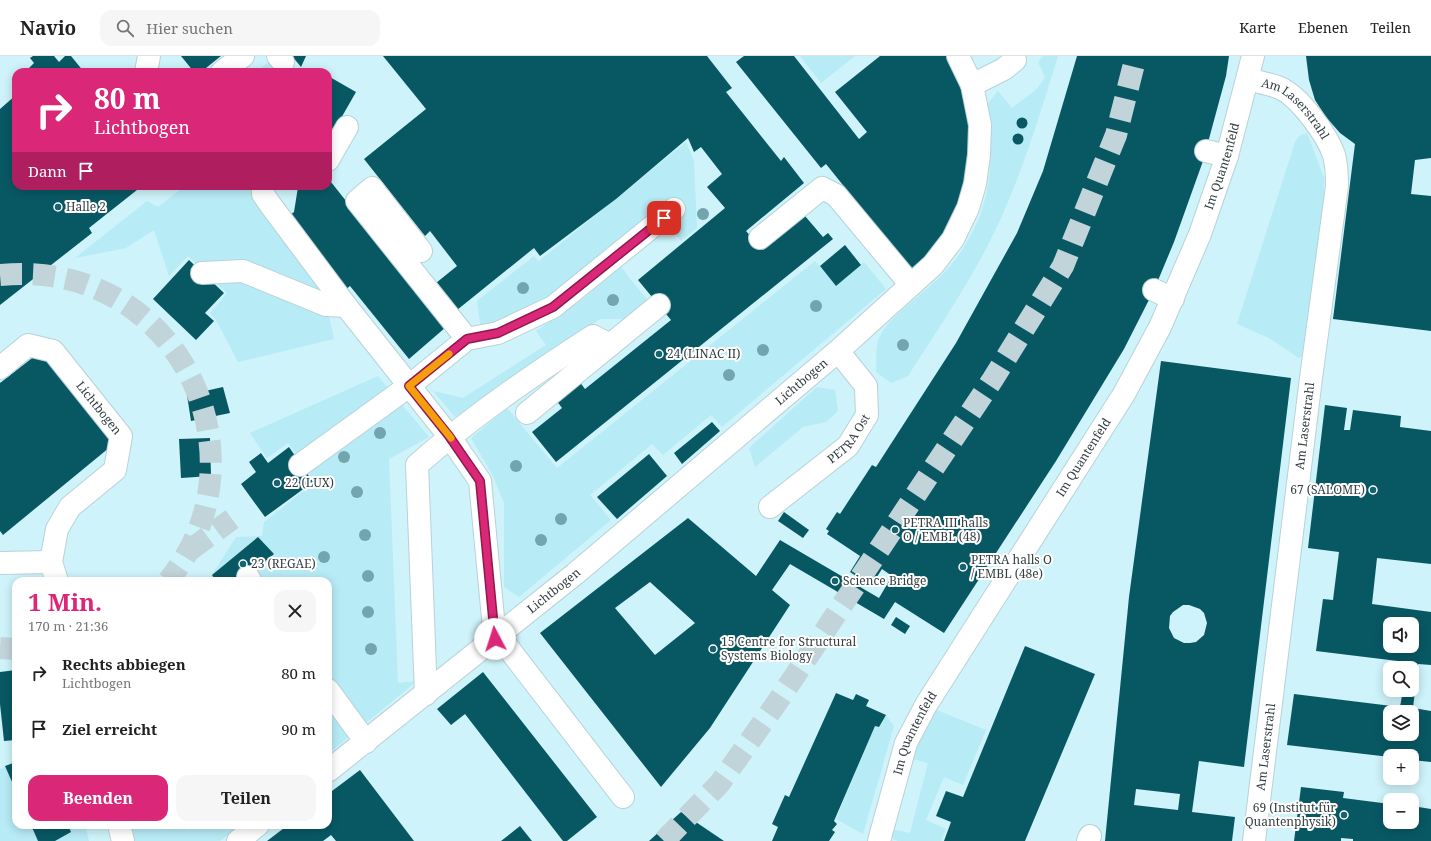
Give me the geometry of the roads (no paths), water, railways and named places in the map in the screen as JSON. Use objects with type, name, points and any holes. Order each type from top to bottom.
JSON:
[{"type":"lane","points":[[147,68],[149,56]]},
{"type":"lane","points":[[227,68],[243,56]]},
{"type":"lane","name":"Lichtbogen","points":[[332,768],[575,574],[838,351],[933,264],[953,239],[968,208],[975,184],[979,155],[980,125],[972,85],[958,56]]},
{"type":"lane","name":"Im Quantenfeld","points":[[879,841],[906,743],[926,705],[1124,394],[1174,299],[1200,234],[1227,156],[1253,56]]},
{"type":"lane","points":[[972,85],[1004,69],[1015,60]]},
{"type":"lane","name":"Am Laserstrahl","points":[[1248,79],[1281,88],[1300,103],[1328,141],[1334,156],[1337,170],[1337,186],[1311,378],[1254,841]]},
{"type":"lane","points":[[332,153],[347,127]]},
{"type":"lane","points":[[1206,152],[1227,156]]},
{"type":"lane","points":[[421,251],[372,188],[356,201],[467,339]]},
{"type":"lane","points":[[760,238],[822,188],[836,195],[911,285]]},
{"type":"lane","points":[[263,190],[263,194],[269,203],[346,306],[449,436],[480,481],[497,637],[623,798]]},
{"type":"lane","points":[[300,465],[409,386],[467,339],[498,333],[553,307],[674,210]]},
{"type":"lane","points":[[202,273],[243,271],[326,306],[346,306]]},
{"type":"lane","points":[[1154,290],[1174,299]]},
{"type":"lane","points":[[527,413],[658,305]]},
{"type":"lane","points":[[426,694],[417,465],[449,436],[551,362],[593,336],[610,345]]},
{"type":"lane","name":"Lichtbogen","points":[[0,368],[28,345],[53,351],[121,436],[115,470],[70,507],[57,529],[54,572]]},
{"type":"lane","name":"PETRA Ost","points":[[770,507],[848,446],[867,415],[866,386],[838,351]]},
{"type":"lane","points":[[0,563],[54,572]]},
{"type":"lane","points":[[332,695],[366,742]]},
{"type":"lane","points":[[121,829],[124,841]]},
{"type":"lane","points":[[238,841],[253,829]]},
{"type":"tunnel","points":[[664,841],[720,783],[776,704],[993,379],[1063,266],[1116,135],[1136,56]]},
{"type":"tunnel","points":[[0,275],[38,275],[66,279],[75,281],[120,300],[156,329],[184,365],[202,406],[210,451],[208,496],[194,540],[171,577]]},
{"type":"tunnel","points":[[190,550],[232,519]]},
{"type":"tunnel","points":[[0,648],[12,649]]},
{"type":"place","name":"Halle 2","points":[[58,207]]},
{"type":"place","name":"24 (LINAC II)","points":[[659,354]]},
{"type":"place","name":"22 (LUX)","points":[[277,483]]},
{"type":"place","name":"67 (SALOME)","points":[[1373,490]]},
{"type":"place","name":"PETRA III halls O / EMBL (48)","points":[[895,530]]},
{"type":"place","name":"23 (REGAE)","points":[[243,564]]},
{"type":"place","name":"PETRA halls O / EMBL (48e)","points":[[963,567]]},
{"type":"place","name":"Science Bridge","points":[[835,581]]},
{"type":"place","name":"15 Centre for Structural Systems Biology","points":[[713,649]]},
{"type":"place","name":"69 (Institut für Quantenphysik)","points":[[1344,815]]}]
